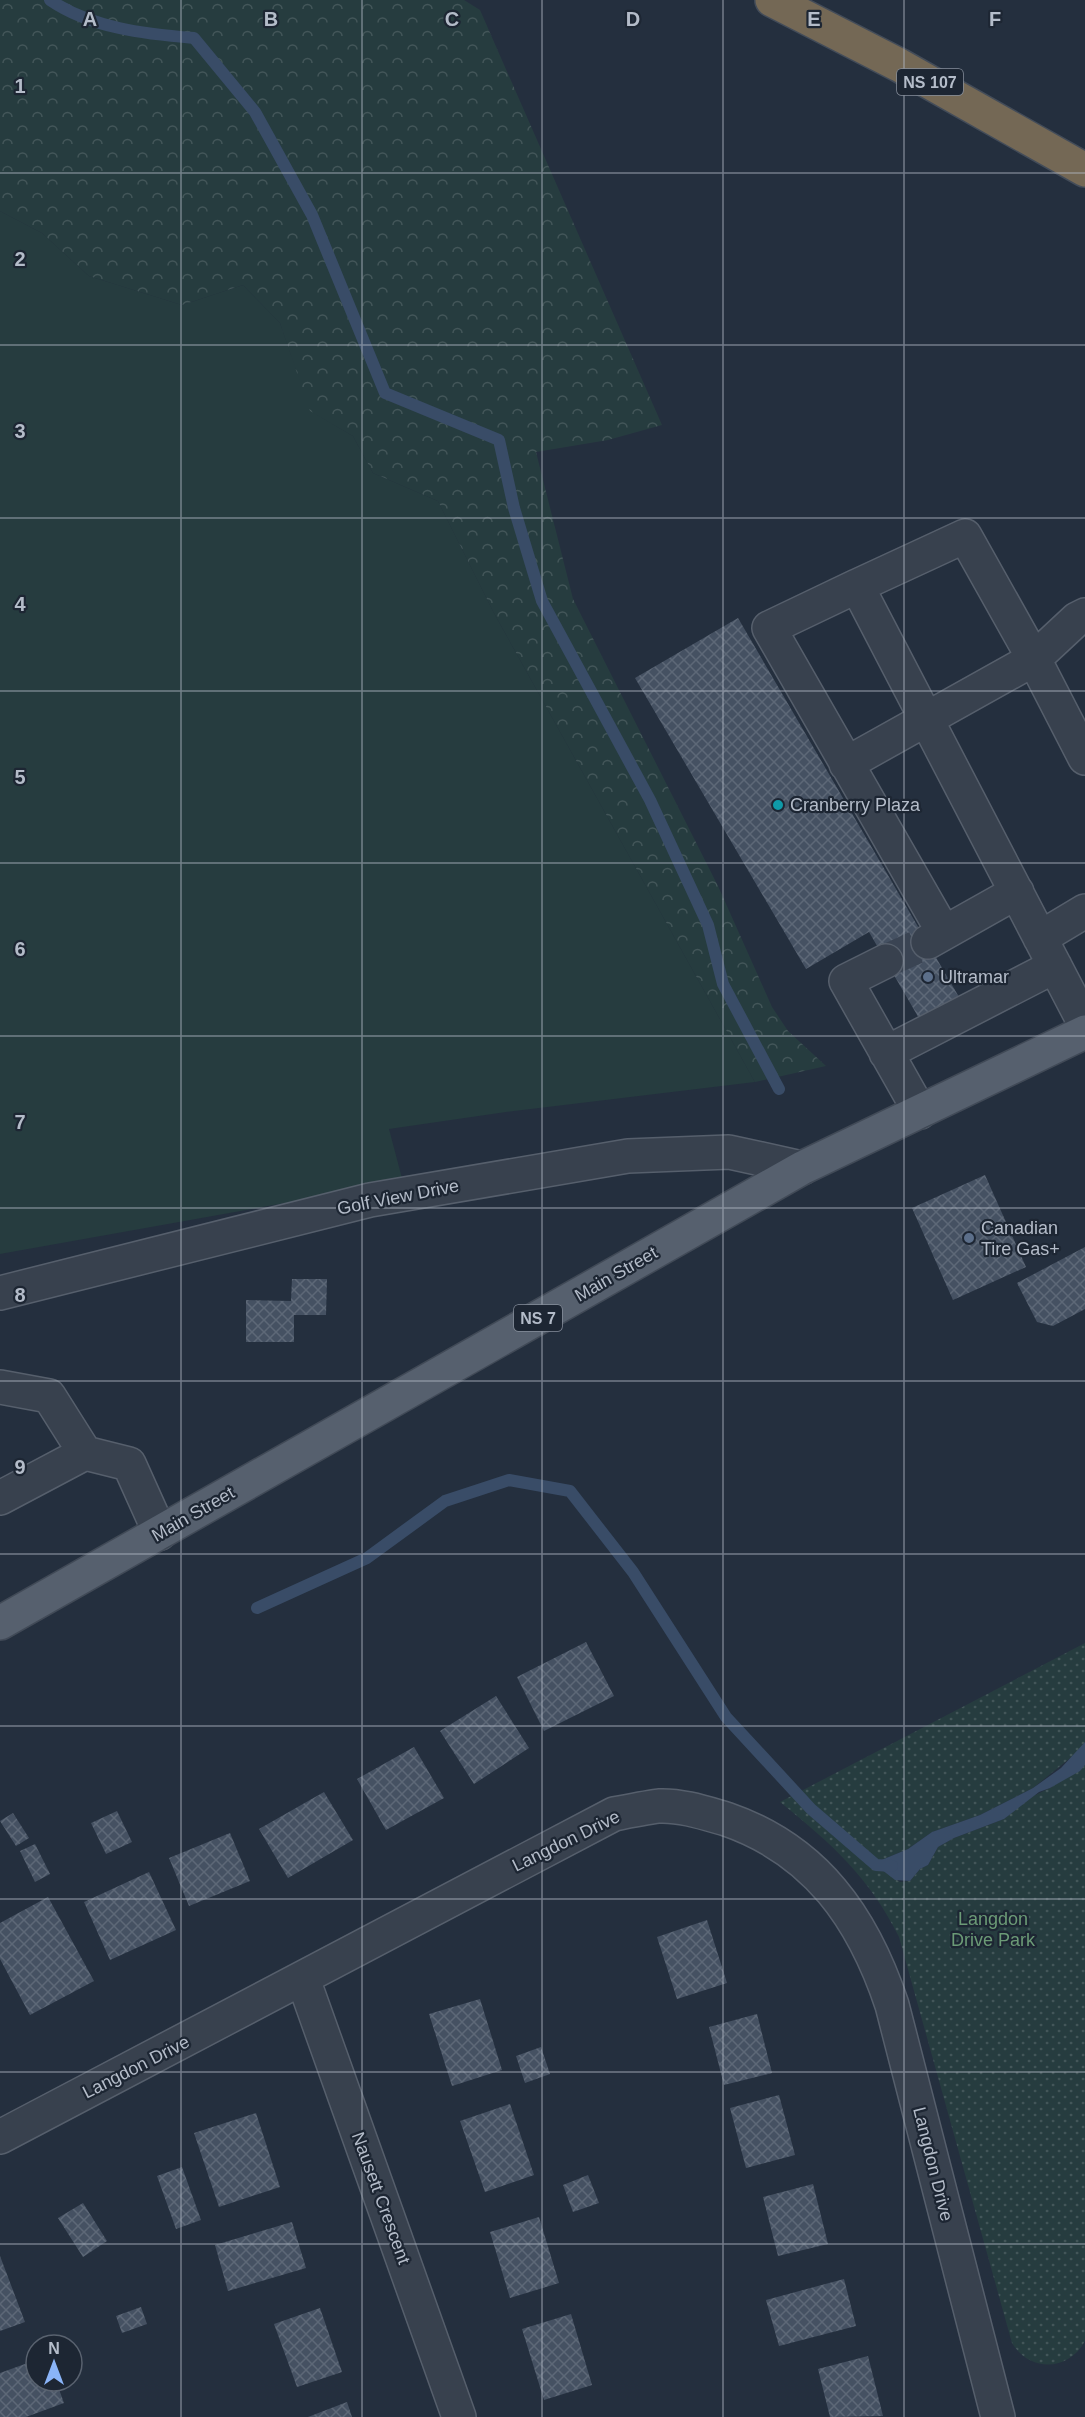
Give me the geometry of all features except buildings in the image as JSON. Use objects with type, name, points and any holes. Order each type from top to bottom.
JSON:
[{"type":"highway","name":"NS 107","points":[[772,0],[899,65],[1085,170]]},
{"type":"main road","name":"Main Street","points":[[0,1623],[802,1168],[1085,1032]]},
{"type":"street","points":[[1017,892],[936,938],[846,764],[769,628],[966,536],[1034,659],[1085,758]]},
{"type":"street","points":[[857,586],[1085,1024]]},
{"type":"street","points":[[846,764],[1034,659],[1077,619],[1085,615]]},
{"type":"street","points":[[886,1053],[1048,952],[1085,911]]},
{"type":"street","points":[[886,961],[846,981],[920,1112]]},
{"type":"street","name":"Golf View Drive","points":[[0,1293],[370,1200],[628,1156],[729,1152],[802,1168]]},
{"type":"street","points":[[0,1388],[49,1396],[85,1453]]},
{"type":"street","points":[[0,1498],[85,1453],[129,1464],[160,1533]]},
{"type":"street","name":"Langdon Drive","points":[[0,2137],[614,1814],[661,1806],[702,1811],[743,1825],[781,1844],[829,1886],[850,1913],[878,1962],[895,2016],[998,2417]]},
{"type":"street","name":"Nausett Crescent","points":[[303,1979],[459,2417]]},
{"type":"green space","points":[[0,0],[464,0],[480,10],[662,425],[608,440],[536,452],[573,599],[718,886],[772,1007],[788,1031],[826,1066],[755,1082],[494,613],[438,501],[373,473],[353,436],[310,411],[280,323],[243,285],[182,305],[89,276],[42,233],[0,211]]},
{"type":"green space","points":[[0,211],[42,233],[89,276],[182,305],[243,285],[280,323],[311,411],[353,436],[373,473],[438,501],[494,613],[755,1082],[506,1112],[389,1129],[403,1182],[0,1254]]},
{"type":"green space","name":"Langdon Drive Park","points":[[1085,1643],[1085,1742],[1080,1750],[1033,1788],[980,1815],[932,1832],[908,1849],[879,1861],[882,1870],[900,1882],[910,1881],[920,1869],[928,1865],[938,1847],[954,1838],[1004,1819],[1029,1798],[1050,1788],[1085,1765],[1085,2341],[1069,2358],[1060,2363],[1049,2364],[1029,2360],[1012,2343],[899,1937],[875,1896],[848,1863],[833,1847],[780,1802]]},
{"type":"water","points":[[1085,1742],[1085,1765],[1080,1771],[1039,1792],[1004,1819],[954,1838],[938,1847],[928,1865],[920,1869],[910,1881],[895,1880],[877,1866],[879,1861],[908,1849],[932,1832],[980,1815],[1033,1788],[1061,1768]]},
{"type":"waterway","points":[[50,0],[83,17],[119,28],[194,38],[255,112],[312,215],[385,393],[499,440],[514,508],[542,601],[650,800],[708,925],[723,984],[779,1089]]},
{"type":"waterway","points":[[257,1608],[367,1558],[445,1501],[509,1480],[570,1491],[633,1572],[726,1717],[811,1809],[876,1865],[892,1866]]},
{"type":"tunnel","points":[[886,961],[928,942]]},
{"type":"place","name":"Cranberry Plaza","points":[[778,805]]},
{"type":"place","name":"Ultramar","points":[[928,977]]},
{"type":"place","name":"Canadian Tire Gas+","points":[[969,1238]]}]
